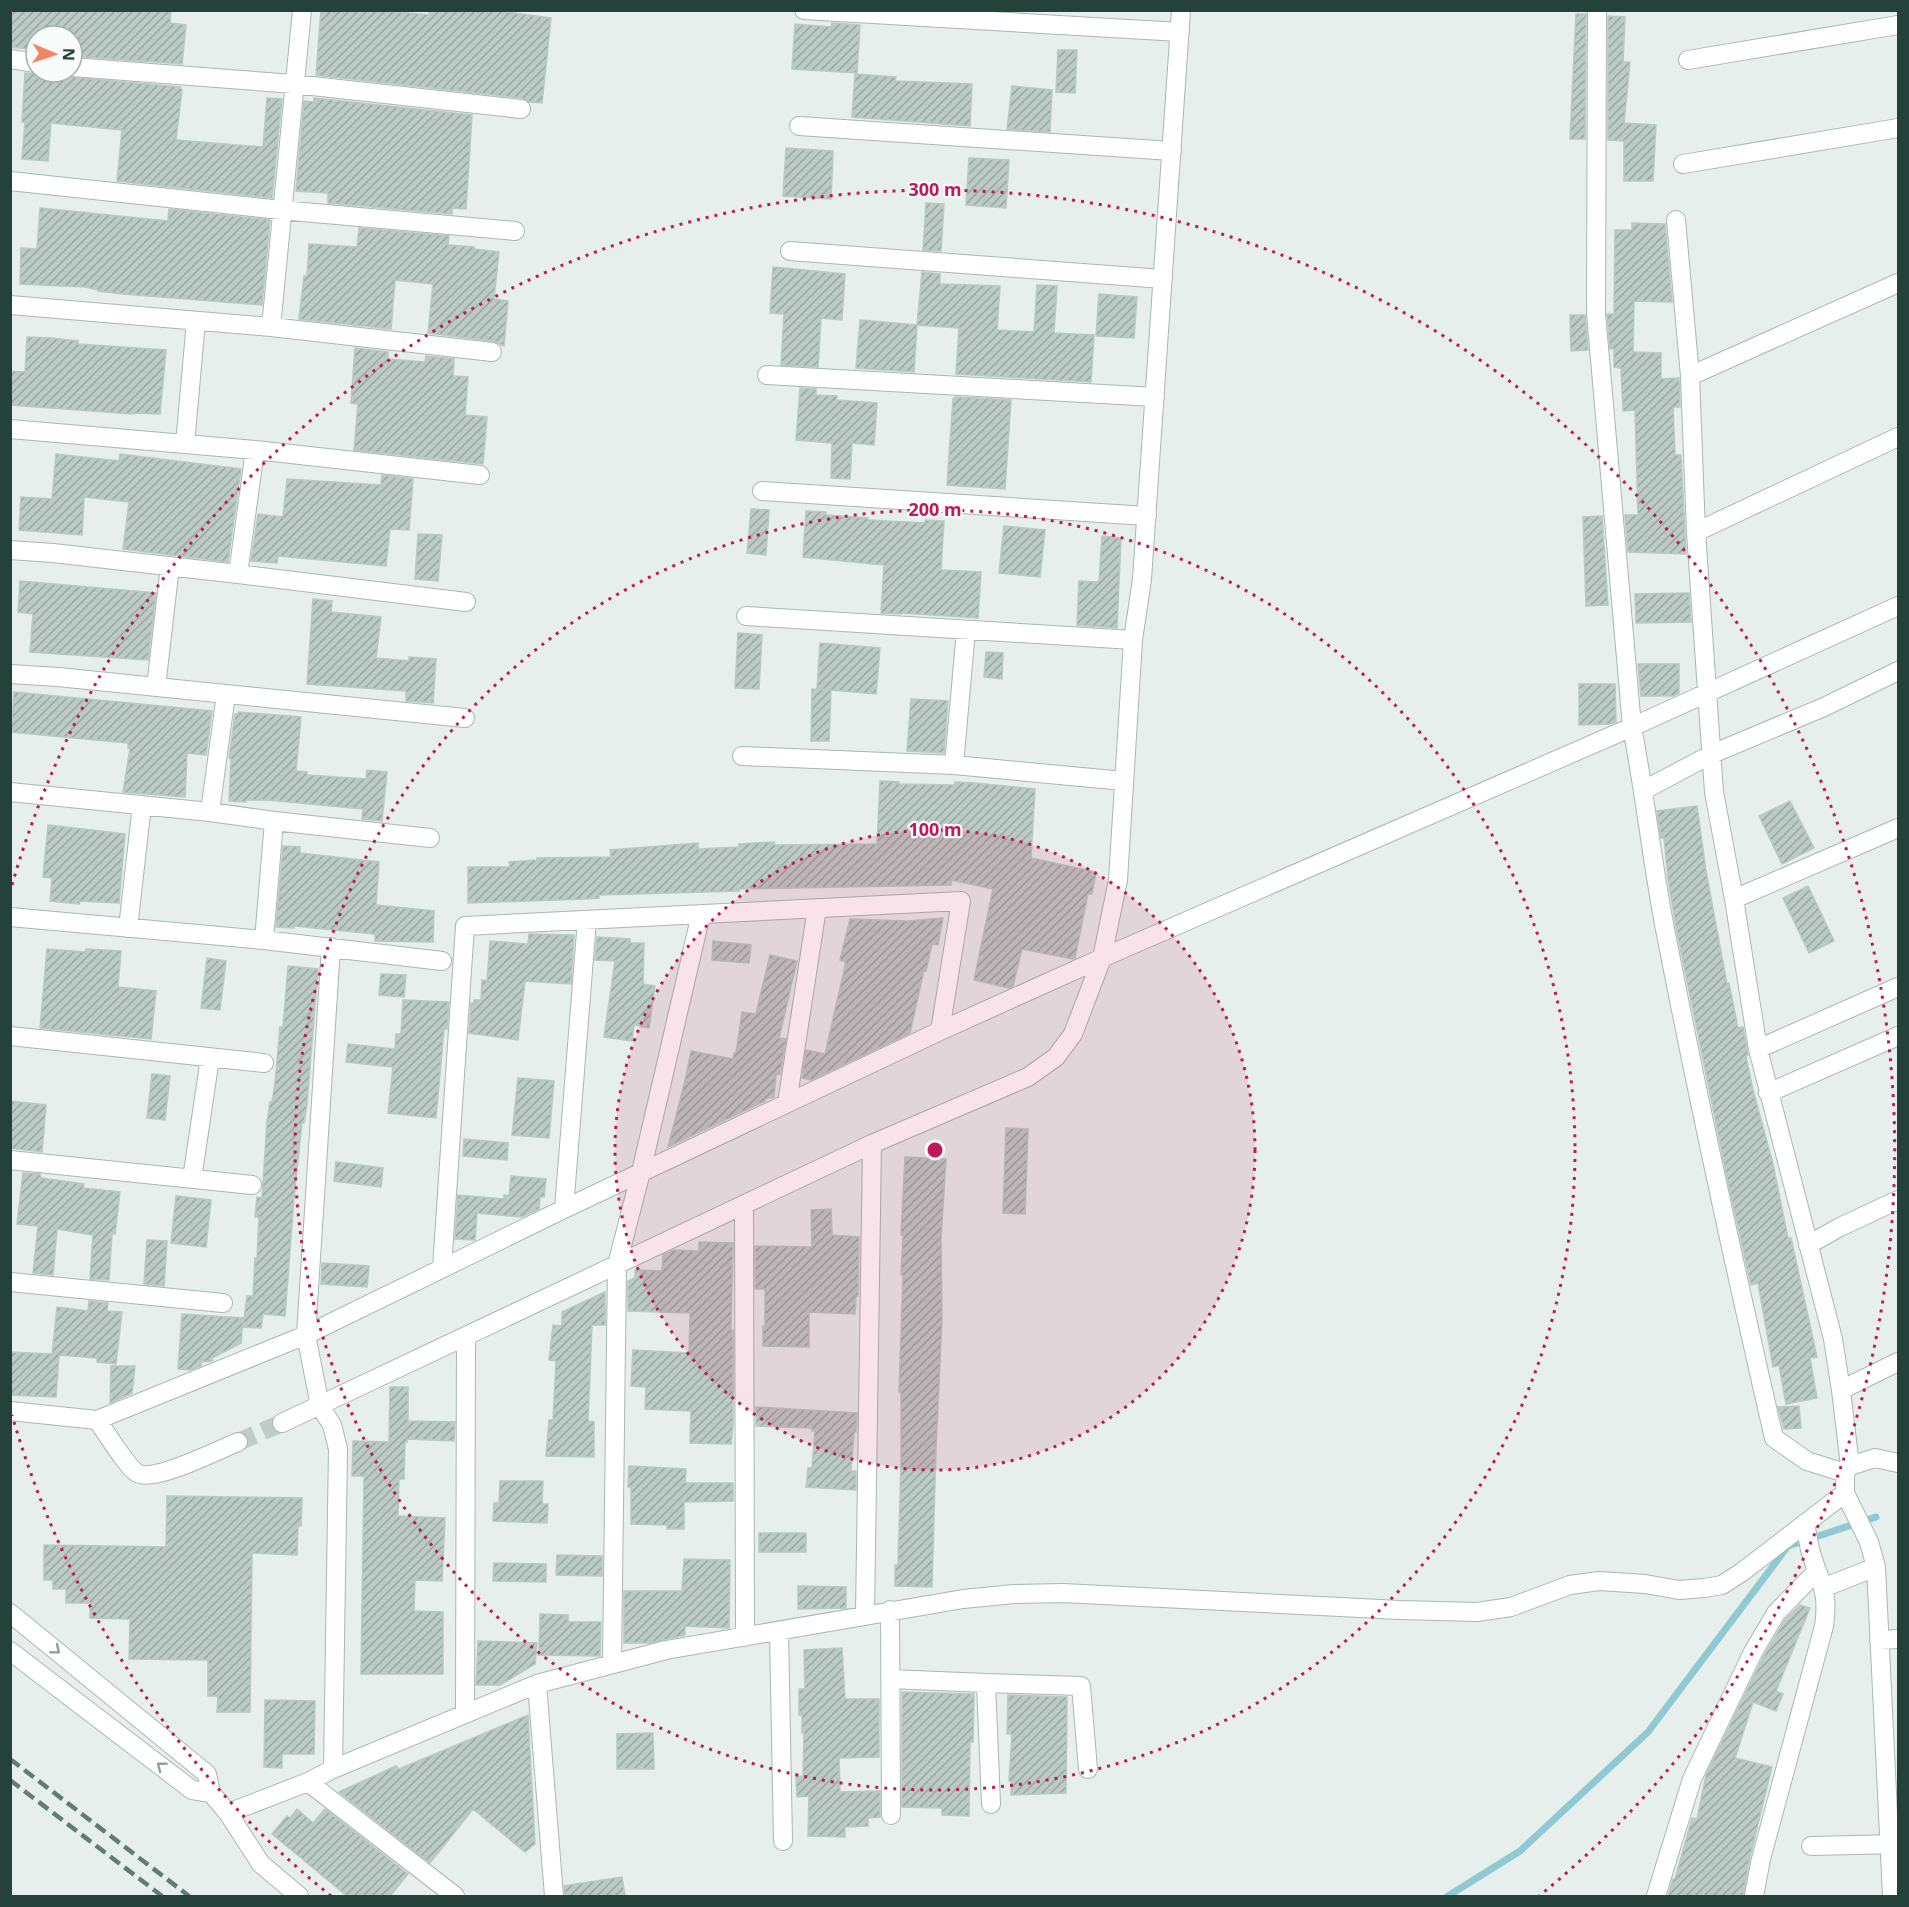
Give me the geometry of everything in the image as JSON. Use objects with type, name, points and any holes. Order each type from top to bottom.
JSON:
[{"type":"street","points":[[271,327],[302,10]]},
{"type":"street","points":[[804,10],[1180,32]]},
{"type":"street","points":[[282,1423],[872,1144],[1028,1077],[1056,1057],[1073,1034],[1102,958],[1118,880],[1133,640],[1142,579],[1147,516],[1181,10]]},
{"type":"street","points":[[1597,10],[1596,313],[1632,728],[1667,939],[1743,1304],[1774,1438],[1807,1461],[1847,1470],[1875,1458],[1899,1463]]},
{"type":"street","points":[[1688,60],[1899,25]]},
{"type":"street","points":[[84,68],[294,84],[521,109]]},
{"type":"street","points":[[799,126],[1172,151]]},
{"type":"street","points":[[1683,164],[1899,128]]},
{"type":"street","points":[[10,181],[281,210],[515,231]]},
{"type":"street","points":[[1676,220],[1690,376],[1696,532],[1714,792],[1758,1048],[1833,1339],[1841,1390],[1847,1470],[1845,1493],[1869,1542],[1876,1567],[1879,1640],[1891,1739],[1894,1845],[1892,1896]]},
{"type":"street","points":[[790,251],[1163,279]]},
{"type":"street","points":[[1690,376],[1899,283]]},
{"type":"street","points":[[10,304],[271,327],[492,352]]},
{"type":"street","points":[[185,444],[196,321]]},
{"type":"street","points":[[767,375],[1155,398]]},
{"type":"street","points":[[10,429],[255,450],[480,475]]},
{"type":"street","points":[[1696,532],[1899,437]]},
{"type":"street","points":[[238,574],[255,450]]},
{"type":"street","points":[[762,491],[1147,516]]},
{"type":"street","points":[[10,550],[170,566],[466,602]]},
{"type":"street","points":[[156,687],[170,566]]},
{"type":"street","points":[[10,1411],[98,1420],[306,1335],[641,1172],[940,1031],[1102,958],[1632,728],[1899,606]]},
{"type":"street","points":[[746,616],[1133,640]]},
{"type":"street","points":[[954,765],[966,630]]},
{"type":"street","points":[[1644,790],[1712,754],[1899,671]]},
{"type":"street","points":[[10,674],[465,718]]},
{"type":"street","points":[[210,812],[226,694]]},
{"type":"street","points":[[742,756],[954,765],[1124,781]]},
{"type":"street","points":[[10,792],[210,812],[430,838]]},
{"type":"street","points":[[129,928],[142,805]]},
{"type":"street","points":[[264,940],[274,821]]},
{"type":"street","points":[[1734,899],[1899,828]]},
{"type":"street","points":[[442,1268],[465,926],[962,901],[940,1031]]},
{"type":"street","points":[[787,1103],[817,909]]},
{"type":"street","points":[[612,1664],[617,1264],[641,1172],[701,914]]},
{"type":"street","points":[[10,917],[264,940],[442,961]]},
{"type":"street","points":[[564,1209],[587,920]]},
{"type":"street","points":[[331,947],[306,1335],[320,1406],[332,1425],[338,1449],[333,1769]]},
{"type":"street","points":[[1758,1048],[1899,987]]},
{"type":"street","points":[[10,1036],[264,1063]]},
{"type":"street","points":[[1768,1093],[1899,1036]]},
{"type":"street","points":[[192,1179],[210,1058]]},
{"type":"street","points":[[865,1615],[872,1144]]},
{"type":"street","points":[[10,1160],[252,1185]]},
{"type":"street","points":[[1808,1245],[1840,1227],[1899,1200]]},
{"type":"street","points":[[744,1204],[745,1637]]},
{"type":"street","points":[[10,1282],[223,1303]]},
{"type":"street","points":[[465,1714],[466,1336]]},
{"type":"street","points":[[1841,1390],[1899,1362]]},
{"type":"street","points":[[98,1420],[135,1472],[148,1476],[162,1473],[237,1442]]},
{"type":"street","points":[[228,1813],[308,1782],[333,1769],[537,1684],[666,1650],[890,1610],[1004,1595],[1062,1593],[1477,1612],[1511,1608],[1570,1585],[1599,1581],[1645,1584],[1679,1590],[1722,1585],[1807,1536],[1845,1493]]},
{"type":"street","points":[[1754,1896],[1761,1858],[1824,1626],[1827,1603],[1807,1536]]},
{"type":"street","points":[[1656,1896],[1692,1779],[1753,1652],[1776,1613],[1821,1579],[1876,1567]]},
{"type":"street","points":[[890,1610],[891,1815]]},
{"type":"street","points":[[10,1613],[207,1774],[211,1793],[228,1813],[261,1864],[299,1896]]},
{"type":"street","points":[[779,1631],[783,1841]]},
{"type":"street","points":[[1879,1640],[1899,1639]]},
{"type":"street","points":[[10,1651],[192,1790],[211,1793]]},
{"type":"street","points":[[890,1678],[1081,1686],[1088,1769]]},
{"type":"street","points":[[986,1683],[991,1804]]},
{"type":"street","points":[[537,1684],[554,1896]]},
{"type":"street","points":[[308,1782],[455,1896]]},
{"type":"street","points":[[1811,1846],[1894,1845]]},
{"type":"building","points":[[12,10],[171,10],[170,23],[186,25],[182,64],[84,57],[84,24],[24,24],[24,48],[10,47]]},
{"type":"building","points":[[321,10],[378,10],[429,15],[429,10],[492,10],[551,18],[542,103],[529,102],[522,98],[316,75]]},
{"type":"building","points":[[1576,14],[1586,14],[1585,139],[1570,139]]},
{"type":"building","points":[[1608,16],[1625,17],[1623,62],[1630,62],[1624,123],[1656,125],[1653,181],[1624,181],[1624,141],[1608,140]]},
{"type":"building","points":[[832,23],[860,25],[857,73],[792,69],[795,24],[831,27]]},
{"type":"building","points":[[1058,50],[1077,50],[1075,93],[1056,92]]},
{"type":"building","points":[[855,74],[896,77],[895,81],[972,84],[970,126],[852,117]]},
{"type":"building","points":[[84,78],[180,87],[182,90],[176,140],[263,147],[267,98],[282,99],[272,198],[117,181],[122,130],[51,123],[48,161],[22,159],[25,122],[22,122],[24,84],[84,84]]},
{"type":"building","points":[[1012,86],[1052,90],[1050,132],[1007,129]]},
{"type":"building","points":[[314,98],[472,115],[466,209],[452,208],[452,214],[328,203],[328,193],[296,191],[304,101],[314,102]]},
{"type":"building","points":[[786,148],[833,151],[831,199],[783,196]]},
{"type":"building","points":[[969,158],[1009,160],[1006,208],[966,205]]},
{"type":"building","points":[[926,203],[944,204],[941,251],[923,250]]},
{"type":"building","points":[[40,208],[168,221],[169,209],[270,220],[262,305],[123,294],[85,287],[20,284],[21,248],[37,249]]},
{"type":"building","points":[[1632,223],[1665,224],[1672,302],[1634,301],[1633,352],[1661,353],[1661,379],[1679,378],[1680,407],[1673,407],[1675,455],[1681,455],[1686,554],[1628,552],[1625,515],[1638,515],[1635,410],[1623,411],[1621,368],[1614,367],[1614,349],[1610,349],[1607,314],[1614,314],[1615,230],[1632,230]]},
{"type":"building","points":[[359,228],[449,236],[448,245],[499,252],[494,299],[508,301],[504,346],[493,341],[428,333],[433,284],[395,280],[391,329],[299,319],[304,276],[307,276],[309,244],[357,247]]},
{"type":"building","points":[[773,267],[845,274],[842,320],[821,318],[818,367],[781,365],[784,314],[770,313]]},
{"type":"building","points":[[922,272],[940,274],[940,284],[1000,286],[997,330],[1034,332],[1037,285],[1057,286],[1054,333],[1094,335],[1091,382],[956,374],[959,328],[917,325]]},
{"type":"building","points":[[1099,294],[1137,297],[1134,338],[1096,336]]},
{"type":"building","points":[[1570,315],[1585,315],[1588,350],[1571,351]]},
{"type":"building","points":[[860,320],[917,325],[914,372],[856,368]]},
{"type":"building","points":[[27,337],[78,341],[78,344],[166,350],[160,414],[10,405],[10,371],[25,372]]},
{"type":"building","points":[[355,348],[388,352],[388,359],[425,362],[426,356],[454,359],[453,376],[468,377],[465,415],[487,417],[483,464],[354,450],[358,404],[351,403]]},
{"type":"building","points":[[800,388],[816,389],[816,395],[837,396],[836,400],[877,403],[874,445],[852,443],[850,479],[831,478],[832,443],[796,440]]},
{"type":"building","points":[[955,397],[1011,400],[1005,489],[947,485],[953,399]]},
{"type":"building","points":[[56,454],[119,461],[120,454],[241,469],[228,562],[123,549],[129,502],[84,497],[82,535],[19,530],[21,497],[52,499]]},
{"type":"building","points":[[382,475],[413,479],[409,530],[390,529],[386,566],[278,556],[277,563],[251,561],[258,514],[283,517],[287,479],[381,485]]},
{"type":"building","points":[[751,509],[769,510],[766,555],[747,553]]},
{"type":"building","points":[[806,511],[868,518],[868,520],[925,523],[925,520],[944,521],[941,570],[981,572],[978,618],[881,613],[884,565],[803,557]]},
{"type":"building","points":[[1602,516],[1608,605],[1586,606],[1583,517]]},
{"type":"building","points":[[1004,526],[1045,530],[1040,577],[999,573]]},
{"type":"building","points":[[418,534],[442,535],[438,581],[415,579]]},
{"type":"building","points":[[1102,536],[1121,538],[1117,628],[1077,625],[1079,581],[1099,582]]},
{"type":"building","points":[[20,581],[156,593],[148,660],[30,652],[33,614],[18,612]]},
{"type":"building","points":[[1689,593],[1691,622],[1636,623],[1635,594]]},
{"type":"building","points":[[313,599],[332,601],[331,612],[381,617],[376,658],[409,661],[409,657],[436,659],[433,703],[406,701],[406,691],[307,684]]},
{"type":"building","points":[[738,633],[762,635],[759,689],[735,688]]},
{"type":"building","points":[[820,643],[880,648],[876,694],[831,690],[829,741],[811,741],[812,689],[830,690],[817,689]]},
{"type":"building","points":[[986,652],[1003,653],[1002,679],[984,677]]},
{"type":"building","points":[[1638,664],[1679,664],[1679,693],[1673,696],[1641,696]]},
{"type":"building","points":[[1579,684],[1615,684],[1616,722],[1579,725]]},
{"type":"building","points":[[14,692],[212,711],[206,755],[187,753],[185,797],[123,792],[130,748],[128,748],[128,743],[11,732]]},
{"type":"building","points":[[911,699],[948,701],[944,753],[907,751]]},
{"type":"building","points":[[238,712],[301,717],[296,771],[307,772],[307,775],[366,779],[367,770],[387,772],[382,821],[362,819],[363,809],[267,800],[229,801],[231,759],[229,758],[235,714],[238,715]]},
{"type":"building","points":[[880,781],[899,782],[899,784],[975,783],[1035,789],[1031,858],[1096,872],[1092,894],[1088,894],[1075,958],[1022,949],[1013,986],[1009,988],[974,980],[993,889],[951,880],[951,885],[739,889],[739,891],[599,895],[599,898],[585,899],[468,903],[468,867],[510,867],[509,862],[537,860],[537,858],[611,857],[610,850],[698,843],[698,849],[774,842],[775,845],[877,844]]},
{"type":"building","points":[[1790,801],[1814,848],[1782,864],[1759,816]]},
{"type":"building","points":[[1697,806],[1706,871],[1727,984],[1729,983],[1738,1028],[1743,1027],[1753,1090],[1773,1164],[1788,1238],[1791,1238],[1817,1357],[1810,1358],[1817,1398],[1786,1404],[1779,1365],[1773,1367],[1758,1283],[1751,1285],[1728,1182],[1676,927],[1664,838],[1661,838],[1657,811]]},
{"type":"building","points":[[48,825],[125,834],[119,903],[80,901],[79,904],[50,901],[52,878],[43,877]]},
{"type":"building","points":[[283,846],[300,847],[300,853],[379,862],[376,905],[434,911],[433,942],[375,941],[375,934],[294,926],[294,928],[276,927]]},
{"type":"building","points":[[1808,886],[1834,941],[1809,953],[1783,898]]},
{"type":"building","points":[[943,918],[938,945],[932,944],[926,971],[924,970],[910,1033],[811,1080],[802,1078],[806,1050],[825,1054],[846,962],[840,960],[850,919],[907,921]]},
{"type":"building","points":[[529,934],[574,935],[571,984],[525,981],[518,1040],[469,1033],[471,1003],[474,1003],[474,1000],[481,1000],[482,980],[487,981],[490,941],[528,944]]},
{"type":"building","points":[[597,937],[630,939],[630,943],[644,943],[643,984],[655,986],[649,1028],[634,1025],[632,1041],[604,1037],[615,961],[595,960]]},
{"type":"building","points":[[713,941],[751,945],[749,963],[712,960]]},
{"type":"building","points":[[47,949],[85,952],[86,949],[121,951],[118,987],[156,991],[151,1039],[40,1028]]},
{"type":"building","points":[[770,955],[797,961],[779,1038],[786,1039],[780,1074],[776,1075],[774,1097],[765,1099],[668,1147],[691,1051],[733,1059],[736,1053],[742,1012],[756,1014]]},
{"type":"building","points":[[207,958],[226,961],[220,1010],[201,1008]]},
{"type":"building","points":[[288,966],[318,969],[307,1104],[304,1123],[302,1123],[294,1198],[285,1316],[263,1314],[261,1328],[243,1327],[247,1296],[253,1296],[259,1217],[255,1217],[257,1197],[262,1198],[267,1122],[275,1083],[280,1027],[283,1027]]},
{"type":"building","points":[[381,974],[406,975],[404,997],[379,995]]},
{"type":"building","points":[[403,1000],[449,1002],[447,1029],[444,1029],[436,1118],[388,1113],[393,1067],[346,1062],[348,1044],[395,1049],[396,1034],[401,1034]]},
{"type":"building","points":[[152,1074],[170,1076],[165,1120],[147,1118]]},
{"type":"building","points":[[518,1078],[554,1081],[549,1138],[512,1135]]},
{"type":"building","points":[[10,1101],[46,1105],[42,1152],[10,1148]]},
{"type":"building","points":[[1006,1128],[1028,1129],[1025,1214],[1003,1213]]},
{"type":"building","points":[[464,1139],[508,1143],[507,1160],[463,1156]]},
{"type":"building","points":[[905,1157],[946,1159],[941,1239],[942,1319],[932,1587],[895,1586],[895,1565],[898,1565],[901,1465],[901,1392],[899,1392],[903,1235],[901,1235]]},
{"type":"building","points":[[336,1162],[383,1168],[381,1187],[334,1181]]},
{"type":"building","points":[[23,1173],[40,1174],[41,1178],[84,1184],[83,1188],[120,1192],[115,1234],[112,1234],[109,1280],[90,1279],[93,1235],[57,1229],[53,1275],[33,1273],[38,1226],[17,1224]]},
{"type":"building","points":[[511,1176],[546,1179],[544,1197],[540,1197],[539,1209],[522,1217],[477,1213],[475,1240],[455,1239],[458,1195],[504,1199],[504,1195],[509,1196]]},
{"type":"building","points":[[176,1196],[211,1200],[206,1247],[171,1243]]},
{"type":"building","points":[[831,1209],[832,1235],[859,1237],[858,1296],[856,1296],[855,1314],[809,1312],[809,1347],[763,1346],[765,1289],[755,1289],[755,1246],[812,1247],[811,1210]]},
{"type":"building","points":[[147,1240],[167,1241],[164,1286],[144,1284]]},
{"type":"building","points":[[699,1242],[733,1243],[731,1330],[733,1330],[733,1425],[731,1444],[690,1443],[691,1411],[645,1409],[646,1387],[631,1386],[633,1350],[689,1353],[690,1313],[628,1311],[628,1281],[635,1278],[635,1270],[662,1271],[663,1255],[674,1250],[699,1251]]},
{"type":"building","points":[[322,1263],[369,1266],[367,1287],[321,1284]]},
{"type":"building","points":[[605,1292],[605,1325],[592,1325],[588,1421],[594,1422],[594,1457],[546,1456],[549,1420],[553,1420],[556,1361],[549,1360],[553,1325],[562,1326],[562,1312]]},
{"type":"building","points":[[89,1301],[108,1303],[107,1311],[122,1312],[116,1364],[97,1362],[97,1358],[59,1355],[56,1397],[10,1395],[10,1352],[52,1354],[57,1307],[88,1311]]},
{"type":"building","points":[[182,1314],[243,1318],[241,1343],[212,1358],[212,1361],[201,1362],[201,1366],[190,1370],[178,1369]]},
{"type":"building","points":[[111,1366],[135,1366],[132,1393],[110,1403]]},
{"type":"building","points":[[390,1387],[408,1387],[408,1421],[455,1422],[454,1441],[407,1439],[404,1479],[399,1479],[398,1516],[445,1518],[442,1581],[415,1580],[414,1611],[443,1612],[443,1674],[361,1674],[364,1476],[352,1476],[353,1441],[389,1442]]},
{"type":"building","points":[[1799,1406],[1801,1428],[1784,1429],[1778,1407]]},
{"type":"building","points":[[756,1407],[857,1413],[851,1471],[856,1471],[856,1490],[806,1487],[808,1468],[812,1468],[815,1431],[812,1431],[812,1428],[756,1426]]},
{"type":"building","points":[[629,1466],[686,1469],[685,1483],[733,1483],[733,1501],[684,1502],[684,1529],[667,1529],[667,1525],[631,1524]]},
{"type":"building","points":[[500,1481],[543,1481],[542,1504],[548,1504],[547,1523],[493,1521],[494,1503],[499,1503]]},
{"type":"building","points":[[167,1496],[302,1498],[297,1555],[252,1553],[250,1712],[217,1712],[218,1696],[208,1696],[208,1660],[129,1659],[130,1619],[90,1618],[90,1603],[66,1603],[66,1589],[53,1589],[53,1580],[44,1580],[44,1545],[166,1547]]},
{"type":"building","points":[[759,1533],[806,1533],[806,1552],[759,1552]]},
{"type":"building","points":[[557,1555],[602,1556],[602,1576],[556,1575]]},
{"type":"building","points":[[684,1559],[730,1560],[729,1628],[685,1626],[685,1635],[650,1643],[624,1643],[624,1591],[682,1591]]},
{"type":"building","points":[[494,1563],[546,1564],[546,1582],[493,1581]]},
{"type":"building","points":[[798,1586],[846,1587],[846,1608],[798,1609]]},
{"type":"building","points":[[1800,1605],[1810,1608],[1776,1691],[1783,1694],[1776,1711],[1753,1702],[1735,1758],[1772,1767],[1743,1896],[1668,1896],[1692,1818],[1697,1819],[1706,1775],[1763,1657],[1785,1620]]},
{"type":"building","points":[[540,1614],[568,1615],[568,1622],[601,1622],[600,1656],[539,1655]]},
{"type":"building","points":[[478,1641],[537,1643],[535,1664],[500,1685],[476,1685]]},
{"type":"building","points":[[842,1648],[845,1699],[879,1699],[879,1757],[839,1758],[840,1792],[880,1791],[880,1817],[868,1818],[868,1826],[845,1827],[845,1837],[808,1836],[809,1796],[797,1797],[796,1777],[803,1776],[804,1733],[802,1733],[802,1715],[799,1715],[799,1689],[805,1689],[804,1650]]},
{"type":"building","points":[[902,1692],[974,1694],[973,1742],[970,1742],[969,1816],[942,1815],[942,1808],[902,1807]]},
{"type":"building","points":[[1008,1695],[1067,1697],[1066,1793],[1011,1795],[1011,1781],[1009,1781],[1012,1734],[1007,1734]]},
{"type":"building","points":[[265,1700],[315,1701],[314,1754],[282,1754],[282,1768],[264,1767]]},
{"type":"building","points":[[528,1715],[535,1844],[525,1852],[473,1809],[430,1863],[339,1792],[396,1766],[399,1769]]},
{"type":"building","points":[[653,1733],[654,1769],[617,1769],[617,1734]]},
{"type":"building","points":[[297,1809],[313,1823],[325,1809],[408,1874],[390,1896],[347,1896],[272,1834],[287,1816],[290,1818]]},
{"type":"building","points":[[622,1877],[625,1896],[565,1896],[564,1886]]},
{"type":"waterway","points":[[1448,1896],[1520,1851],[1648,1732],[1788,1546],[1876,1517]]},
{"type":"tunnel","points":[[238,1442],[282,1423]]},
{"type":"railway","points":[[10,1759],[189,1896]]},
{"type":"railway","points":[[10,1780],[162,1896]]}]
